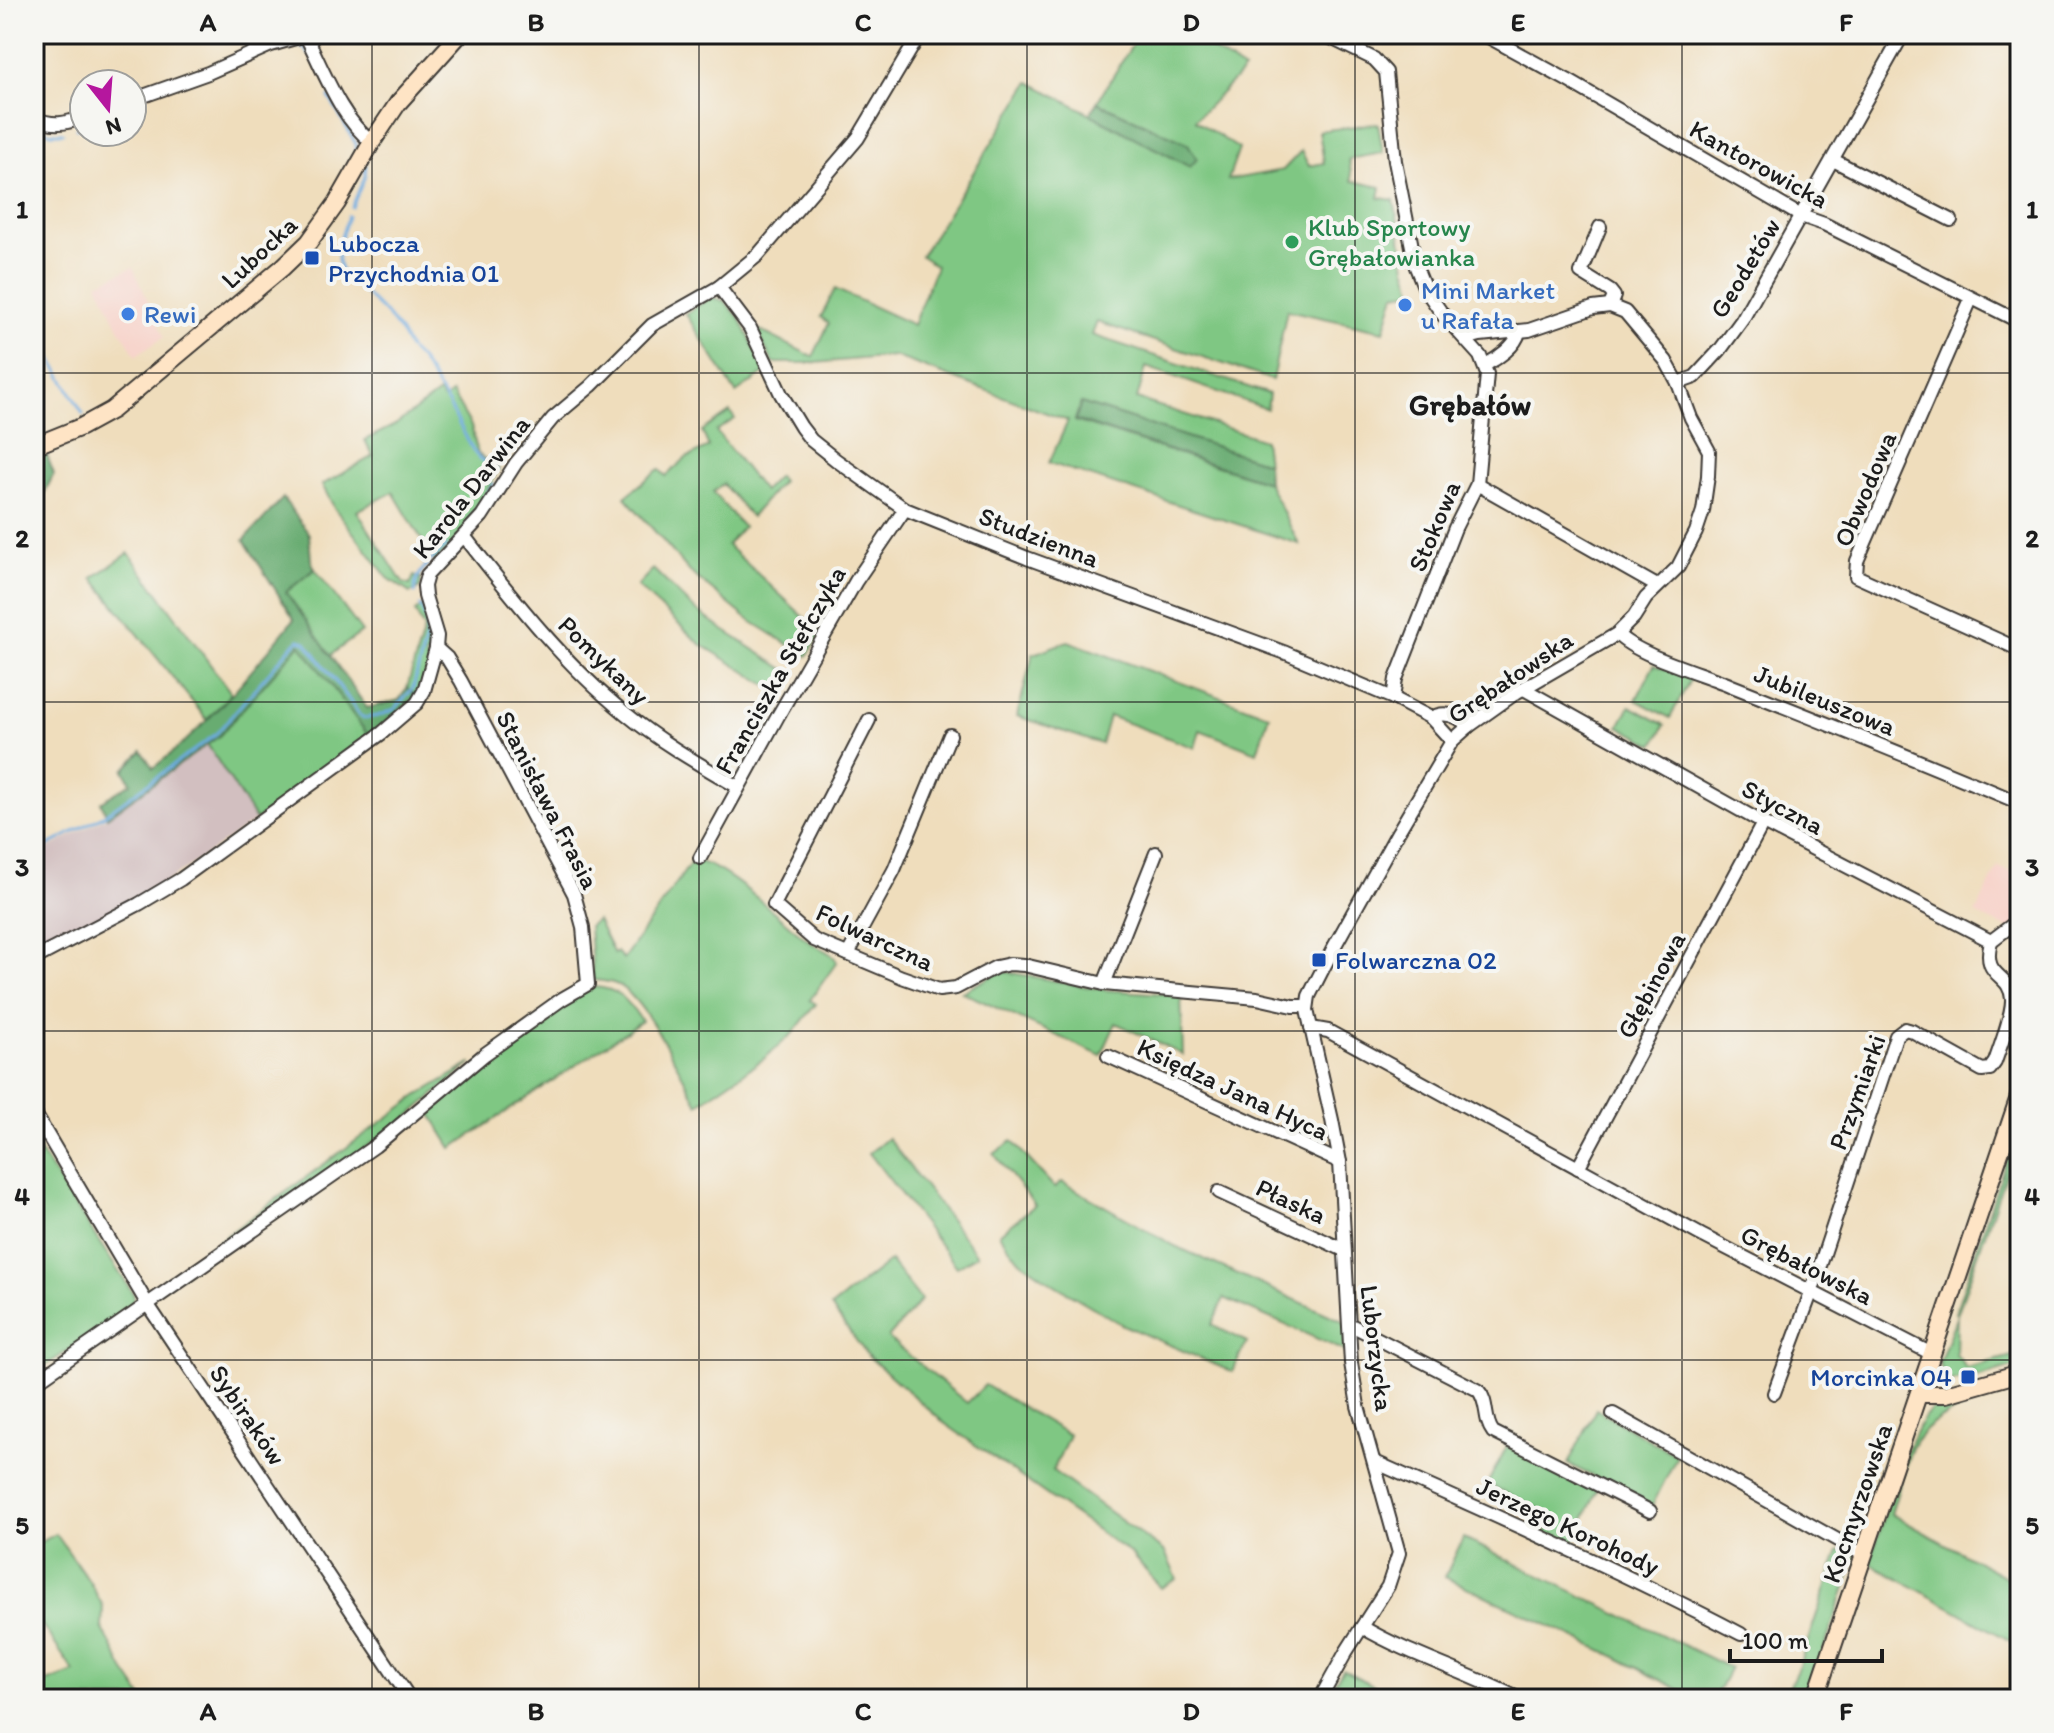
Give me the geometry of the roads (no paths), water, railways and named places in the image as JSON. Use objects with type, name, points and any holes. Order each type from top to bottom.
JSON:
[{"type":"street","points":[[148,94],[305,34],[337,98],[352,121],[372,142]]},
{"type":"street","name":"Lubocka","points":[[34,446],[81,427],[112,410],[283,267],[318,231],[398,103],[460,34]]},
{"type":"street","name":"Karola Darwina","points":[[34,959],[181,879],[382,733],[417,703],[424,691],[437,636],[425,596],[427,575],[482,516],[516,463],[553,418],[596,381],[652,325],[719,287],[758,255],[858,138],[920,34]]},
{"type":"street","points":[[1323,34],[1374,59],[1386,72],[1395,161],[1416,267],[1425,289],[1485,365],[1516,340],[1519,332]]},
{"type":"street","name":"Kantorowicka","points":[[1483,34],[1801,216],[1824,224],[2020,322]]},
{"type":"street","name":"Geodetów","points":[[1678,383],[1695,377],[1742,320],[1903,34]]},
{"type":"street","points":[[1995,34],[2020,44]]},
{"type":"street","points":[[34,118],[49,124],[68,121]]},
{"type":"street","points":[[1833,160],[1951,220]]},
{"type":"street","name":"Grębałowska","points":[[1307,1006],[1334,947],[1452,741],[1524,689],[1617,634],[1634,617],[1646,598],[1678,567],[1696,532],[1703,511],[1709,451],[1666,361],[1625,312],[1610,306],[1614,296],[1610,291],[1581,273],[1600,227]]},
{"type":"street","name":"Studzienna","points":[[719,287],[750,328],[781,394],[811,440],[905,509],[1027,558],[1286,653],[1393,698],[1431,718],[1452,741]]},
{"type":"street","name":"Obwodowa","points":[[1971,299],[1857,561],[1856,576],[2020,648]]},
{"type":"street","points":[[1465,339],[1474,335],[1519,332],[1593,308],[1610,306]]},
{"type":"street","name":"Stokowa","points":[[1393,698],[1396,679],[1444,555],[1477,484],[1487,381],[1485,365]]},
{"type":"street","points":[[1477,484],[1657,586]]},
{"type":"street","name":"Franciszka Stefczyka","points":[[700,858],[856,581],[905,509]]},
{"type":"street","name":"Pomykany","points":[[464,536],[515,600],[600,692],[656,736],[738,787]]},
{"type":"street","name":"Jubileuszowa","points":[[1617,634],[1645,652],[2020,803]]},
{"type":"street","name":"Stanisława Frasia","points":[[148,1305],[375,1146],[485,1054],[588,984],[583,927],[574,894],[461,681],[447,658],[436,648]]},
{"type":"street","name":"Styczna","points":[[1524,689],[1763,823],[1991,941]]},
{"type":"street","name":"Studzienna","points":[[1431,718],[1439,714],[1452,715],[1469,726]]},
{"type":"street","name":"Folwarczna","points":[[869,720],[774,905],[808,936],[939,990],[956,988],[996,967],[1010,964],[1104,984],[1257,998],[1307,1006]]},
{"type":"street","points":[[848,954],[894,870],[950,735]]},
{"type":"street","name":"Głębinowa","points":[[1578,1168],[1763,823]]},
{"type":"street","points":[[1104,984],[1156,853]]},
{"type":"street","points":[[1991,941],[2020,919]]},
{"type":"street","name":"Przymiarki","points":[[1774,1393],[1811,1293],[1896,1036],[1905,1029],[1912,1031],[1982,1070],[1990,1069],[1995,1062],[2012,997],[2006,983],[1989,964],[1991,941]]},
{"type":"street","points":[[1307,1006],[1311,1028]]},
{"type":"street","name":"Grębałowska","points":[[1311,1028],[1328,1031],[1811,1293],[1932,1354]]},
{"type":"street","name":"Luborzycka","points":[[1311,1028],[1340,1162],[1351,1363],[1358,1406],[1399,1553],[1388,1586],[1320,1699]]},
{"type":"street","name":"Księdza Jana Hyca","points":[[1108,1056],[1340,1162]]},
{"type":"street","name":"Kocmyrzowska","points":[[1815,1699],[2020,1094]]},
{"type":"street","name":"Sybiraków","points":[[34,1112],[148,1305],[410,1699]]},
{"type":"street","name":"Płaska","points":[[1219,1192],[1344,1250]]},
{"type":"street","points":[[34,1383],[148,1305]]},
{"type":"street","points":[[1349,1324],[1478,1390],[1493,1432],[1650,1511]]},
{"type":"street","points":[[1919,1394],[1946,1394],[2020,1373]]},
{"type":"street","points":[[1613,1414],[1864,1555]]},
{"type":"street","name":"Jerzego Korohody","points":[[1375,1462],[1536,1534],[1741,1634]]},
{"type":"street","points":[[1362,1627],[1391,1644],[1519,1699]]},
{"type":"waterway","points":[[292,44],[304,48],[309,54]]},
{"type":"waterway","points":[[329,97],[356,144],[356,154]]},
{"type":"waterway","points":[[34,125],[51,133],[63,133]]},
{"type":"waterway","points":[[352,207],[365,176],[366,165]]},
{"type":"waterway","points":[[348,216],[338,249],[341,270],[401,333],[449,405],[474,452],[497,470]]},
{"type":"waterway","points":[[34,328],[83,414]]},
{"type":"waterway","points":[[470,520],[494,484]]},
{"type":"waterway","points":[[415,593],[417,579],[446,546]]},
{"type":"waterway","points":[[34,853],[103,816],[215,735],[299,640],[306,642],[360,716],[378,716],[395,709],[413,688],[427,635],[427,622],[420,606]]},
{"type":"waterway","points":[[34,1597],[38,1603]]},
{"type":"place","name":"Klub Sportowy Grębałowianka","points":[[1292,242]]},
{"type":"place","name":"Lubocza Przychodnia 01","points":[[312,258]]},
{"type":"place","name":"Mini Market u Rafała","points":[[1405,305]]},
{"type":"place","name":"Rewi","points":[[128,314]]},
{"type":"place","name":"Folwarczna 02","points":[[1319,960]]},
{"type":"place","name":"Morcinka 04","points":[[1968,1377]]},
{"type":"district","name":"Grębałów","points":[[1470,404]]}]
